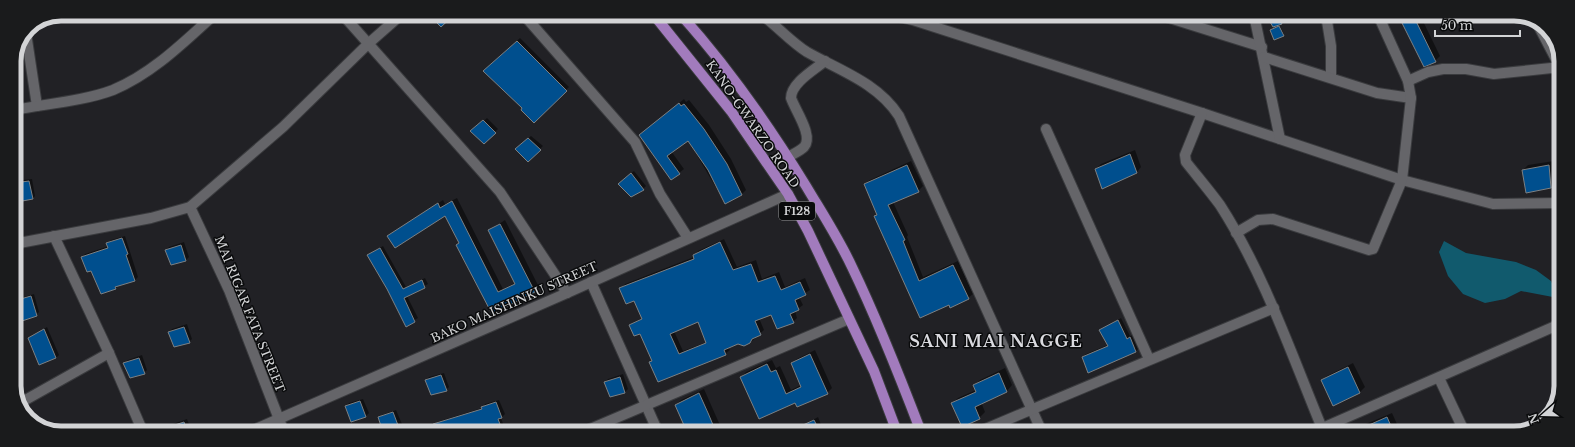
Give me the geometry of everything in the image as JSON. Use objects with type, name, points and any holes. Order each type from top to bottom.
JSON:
[{"type":"main road","name":"KANO-GWARZO ROAD","points":[[659,21],[731,111],[788,194],[808,231],[874,371],[895,426]]},
{"type":"main road","name":"KANO-GWARZO ROAD","points":[[686,21],[722,64],[751,103],[788,157],[834,232],[874,315],[919,426]]},
{"type":"street","points":[[21,109],[97,94],[128,82],[159,62],[207,21]]},
{"type":"street","points":[[348,21],[500,192],[567,293]]},
{"type":"street","points":[[21,243],[151,218],[190,207],[283,127],[368,43],[394,21]]},
{"type":"street","points":[[529,21],[635,142],[660,194],[688,238]]},
{"type":"street","points":[[769,21],[806,51],[874,89],[890,102],[899,116],[1040,426]]},
{"type":"street","points":[[916,21],[1202,113],[1402,180],[1492,204],[1554,203]]},
{"type":"street","points":[[1177,21],[1377,93],[1411,98]]},
{"type":"street","points":[[1255,21],[1280,139]]},
{"type":"street","points":[[1327,21],[1331,46],[1331,77]]},
{"type":"street","points":[[1236,233],[1258,220],[1273,219],[1369,250],[1373,249],[1402,180],[1411,98],[1408,81],[1381,21]]},
{"type":"street","points":[[1544,35],[1552,52]]},
{"type":"street","points":[[27,41],[37,106]]},
{"type":"street","points":[[788,157],[804,147],[808,140],[807,133],[793,105],[791,93],[794,86],[825,61]]},
{"type":"street","points":[[1408,81],[1428,72],[1443,69],[1466,69],[1494,74],[1554,68]]},
{"type":"street","points":[[1202,113],[1185,155],[1186,162],[1216,200],[1236,233],[1274,308],[1321,426]]},
{"type":"street","points":[[1046,129],[1149,359]]},
{"type":"street","name":"BAKO MAISHINKU STREET","points":[[263,426],[567,293],[788,194]]},
{"type":"street","name":"MAI RIGAR FATA STREET","points":[[190,207],[228,290],[282,426]]},
{"type":"street","points":[[54,236],[109,353],[140,426]]},
{"type":"street","points":[[591,282],[655,426]]},
{"type":"street","points":[[992,426],[1149,359],[1274,308]]},
{"type":"street","points":[[596,426],[849,319]]},
{"type":"street","points":[[1332,426],[1554,327]]},
{"type":"street","points":[[24,401],[109,353]]},
{"type":"street","points":[[1439,378],[1462,426]]},
{"type":"water","points":[[1444,241],[1466,253],[1516,262],[1536,270],[1551,281],[1554,288],[1554,297],[1521,291],[1505,299],[1485,303],[1463,294],[1448,276],[1439,252]]},
{"type":"building","points":[[435,21],[447,21],[441,27]]},
{"type":"building","points":[[1270,21],[1281,21],[1282,24],[1273,27]]},
{"type":"building","points":[[1401,21],[1416,21],[1436,62],[1424,67]]},
{"type":"building","points":[[1279,26],[1284,36],[1274,40],[1270,30]]},
{"type":"building","points":[[517,41],[567,91],[534,123],[521,110],[522,108],[483,71]]},
{"type":"building","points":[[679,103],[681,106],[684,104],[704,129],[727,164],[742,195],[725,204],[708,170],[688,141],[667,156],[680,174],[671,180],[639,135]]},
{"type":"building","points":[[483,120],[496,133],[484,144],[470,131]]},
{"type":"building","points":[[528,138],[541,150],[528,162],[515,149]]},
{"type":"building","points":[[1130,154],[1137,173],[1102,189],[1095,169]]},
{"type":"building","points":[[907,165],[919,192],[888,205],[905,240],[903,241],[919,281],[953,265],[969,299],[950,308],[949,305],[920,318],[874,216],[877,215],[864,184]]},
{"type":"building","points":[[1549,165],[1551,188],[1526,193],[1522,170]]},
{"type":"building","points":[[631,173],[644,190],[631,197],[618,184]]},
{"type":"building","points":[[29,181],[33,199],[21,201],[21,182]]},
{"type":"building","points":[[452,201],[498,292],[515,284],[488,230],[500,224],[535,292],[492,314],[456,245],[459,243],[445,216],[395,248],[387,236],[438,203],[440,208]]},
{"type":"building","points":[[122,238],[135,281],[115,287],[116,289],[101,294],[91,271],[87,272],[81,257],[108,248],[106,243]]},
{"type":"building","points":[[720,242],[733,270],[751,264],[758,282],[775,276],[781,290],[800,282],[806,295],[795,300],[799,310],[790,314],[794,323],[777,329],[771,315],[755,321],[761,335],[752,339],[750,343],[744,346],[738,344],[724,350],[726,355],[658,382],[649,362],[652,361],[640,334],[634,336],[629,325],[642,319],[634,301],[626,304],[619,288],[694,259],[693,255]],"holes":[[[698,322],[706,343],[679,354],[670,334]]]},
{"type":"building","points":[[181,245],[186,261],[171,265],[165,250]]},
{"type":"building","points":[[380,248],[403,289],[422,280],[425,288],[404,298],[415,322],[406,327],[387,289],[367,255]]},
{"type":"building","points":[[31,296],[37,316],[22,321],[21,299]]},
{"type":"building","points":[[1118,320],[1127,339],[1130,337],[1136,352],[1088,373],[1082,357],[1108,346],[1099,330]]},
{"type":"building","points":[[184,327],[190,343],[174,347],[168,332]]},
{"type":"building","points":[[44,329],[56,358],[39,365],[28,338]]},
{"type":"building","points":[[810,354],[828,394],[797,407],[795,403],[759,419],[740,377],[767,364],[771,372],[776,370],[786,394],[801,387],[791,363]]},
{"type":"building","points":[[139,358],[145,374],[130,378],[123,363]]},
{"type":"building","points":[[1348,367],[1360,393],[1333,406],[1321,380]]},
{"type":"building","points":[[999,373],[1007,392],[975,407],[980,419],[962,426],[951,403],[976,392],[973,385]]},
{"type":"building","points":[[441,375],[447,391],[431,395],[425,380]]},
{"type":"building","points":[[620,377],[625,393],[610,397],[604,382]]},
{"type":"building","points":[[699,393],[713,426],[684,426],[675,405]]},
{"type":"building","points":[[360,401],[366,417],[351,422],[345,406]]},
{"type":"building","points":[[496,402],[502,418],[498,419],[501,426],[434,426],[433,424],[482,409],[481,407]]},
{"type":"building","points":[[393,412],[398,426],[381,426],[378,417]]},
{"type":"building","points":[[1387,417],[1391,426],[1367,426]]},
{"type":"building","points":[[814,420],[817,426],[804,426]]},
{"type":"building","points":[[184,422],[186,426],[172,426]]},
{"type":"district","name":"SANI MAI NAGGE","points":[[996,341]]}]
